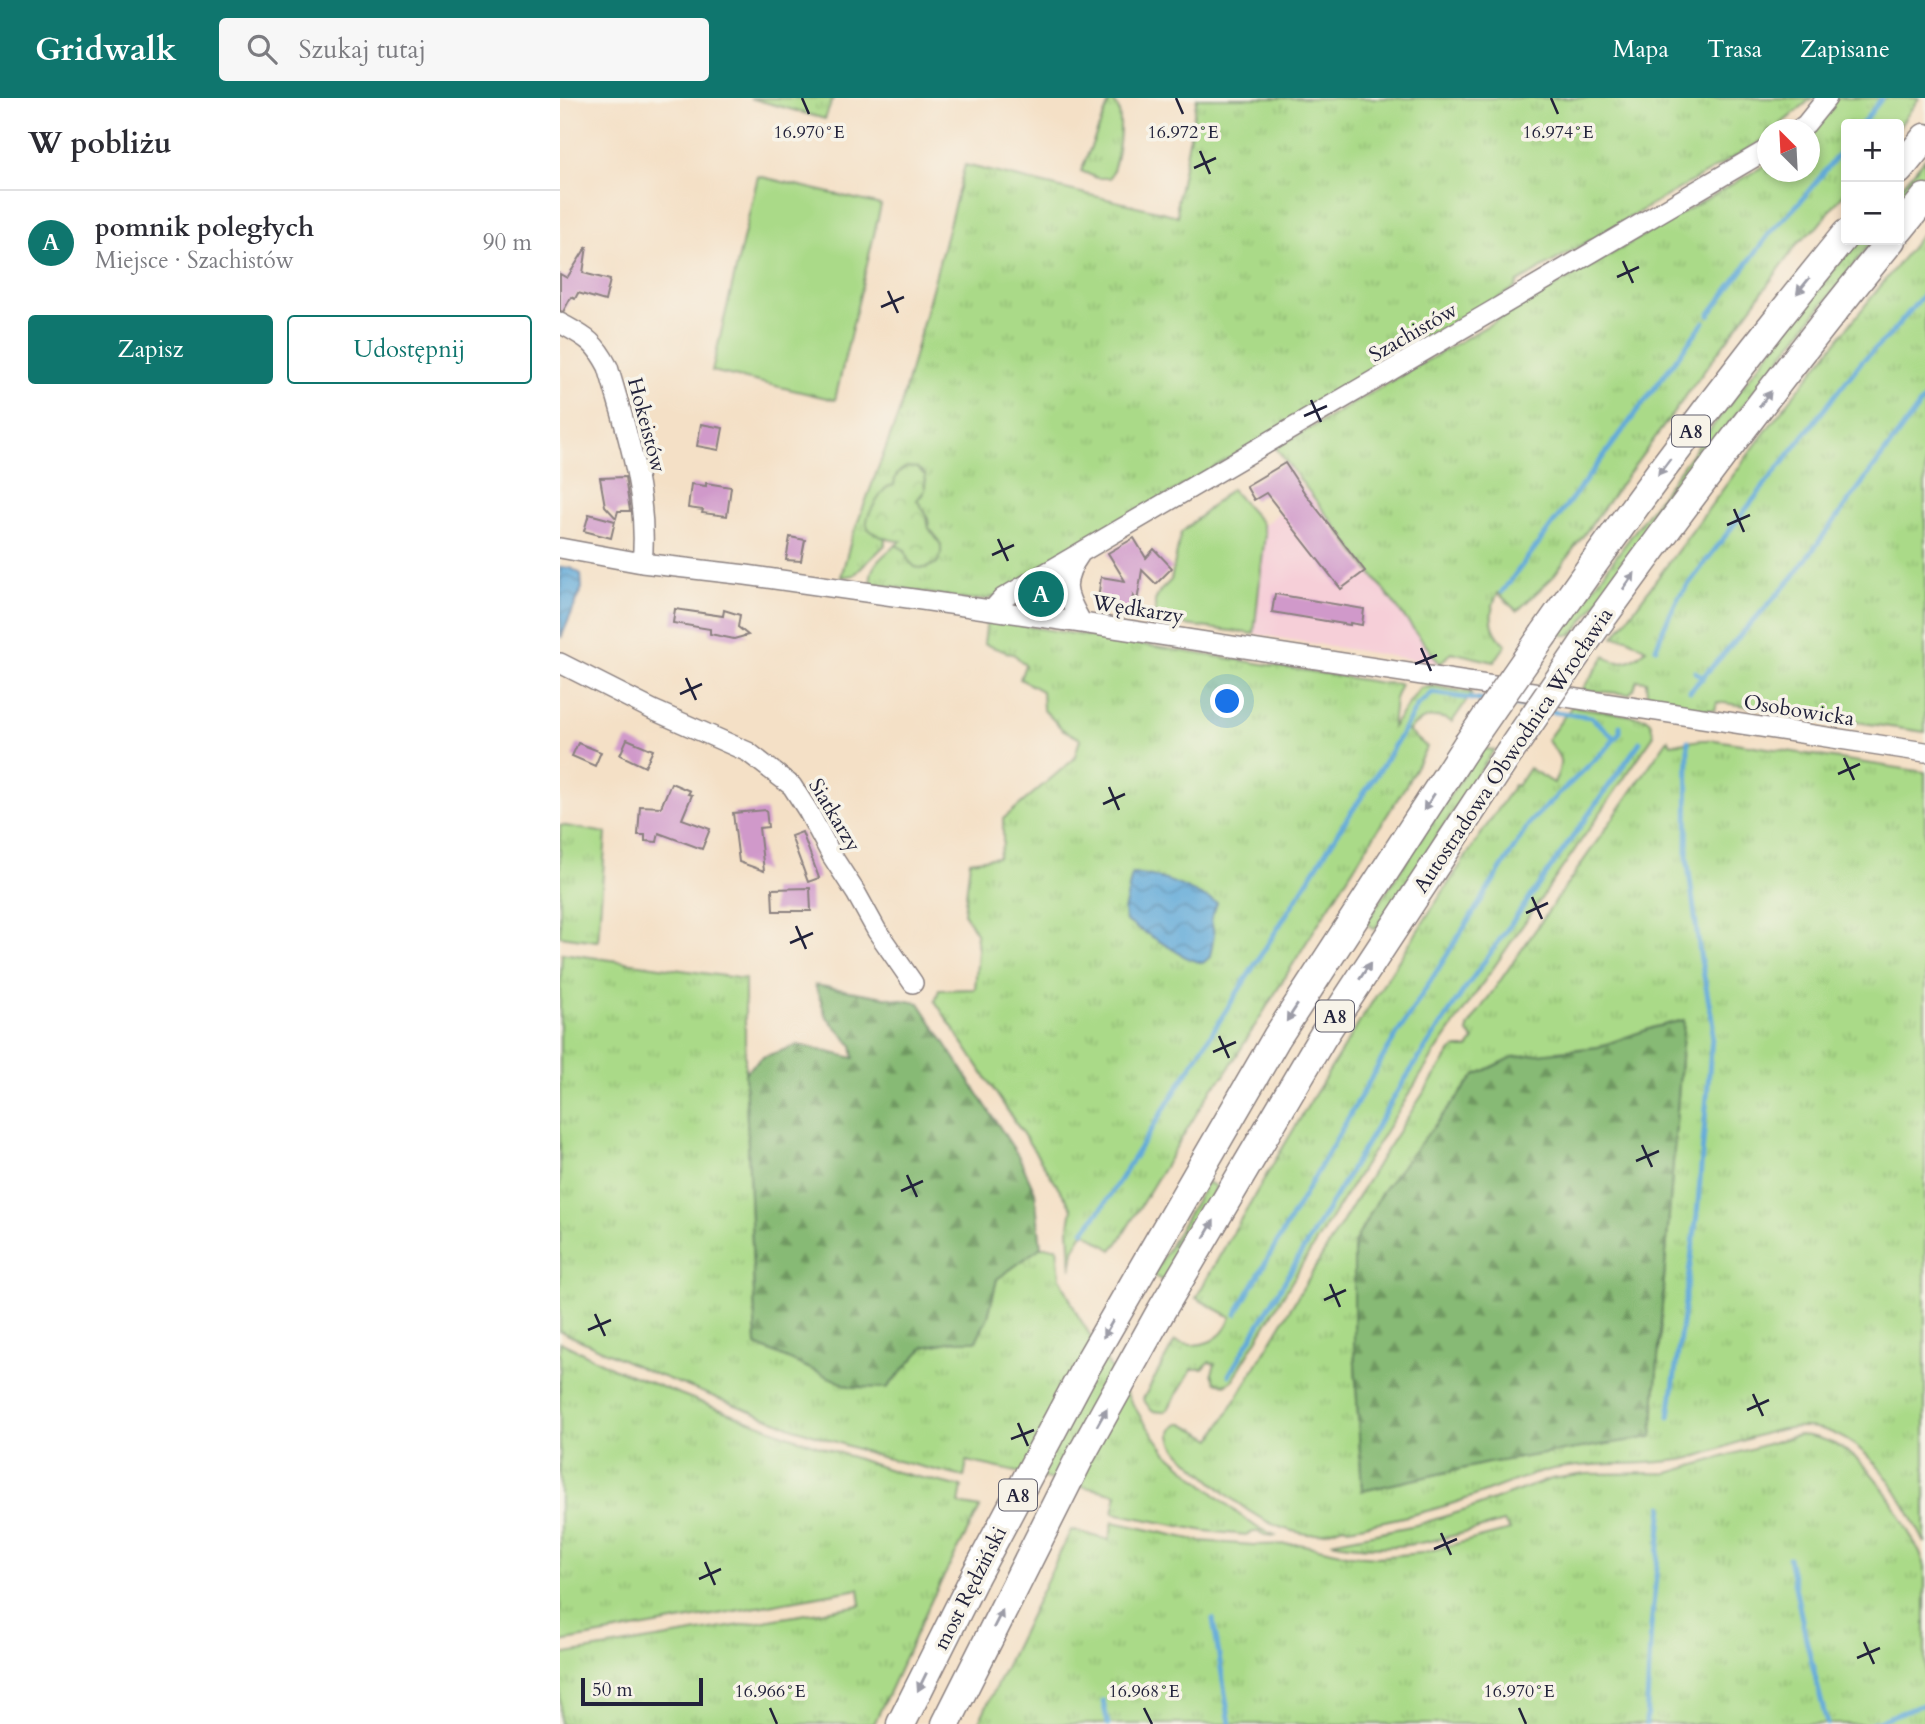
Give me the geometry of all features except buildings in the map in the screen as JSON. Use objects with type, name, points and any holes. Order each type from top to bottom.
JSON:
[{"type":"highway","points":[[1904,164],[1925,138]]},
{"type":"highway","points":[[1904,224],[1925,198]]},
{"type":"highway","name":"Autostradowa Obwodnica Wrocławia","points":[[1142,1270],[1277,1037],[1466,744],[1620,525],[1774,321],[1841,240]]},
{"type":"highway","name":"Autostradowa Obwodnica Wrocławia","points":[[1175,1287],[1323,1036],[1509,753],[1653,547],[1810,339],[1887,245]]},
{"type":"highway","name":"most Rędziński","points":[[901,1724],[988,1551],[1086,1367],[1142,1270]]},
{"type":"highway","name":"most Rędziński","points":[[946,1724],[1080,1457],[1175,1287]]},
{"type":"street","points":[[1810,119],[1827,98]]},
{"type":"street","name":"Szachistów","points":[[992,610],[1003,598],[1757,155]]},
{"type":"street","name":"Hokeistów","points":[[560,323],[589,340],[599,350],[608,367],[642,500],[642,563]]},
{"type":"street","name":"Wędkarzy","points":[[560,548],[642,563],[992,610],[1667,713]]},
{"type":"street","points":[[1080,553],[1069,572],[1066,585],[1069,599],[1082,624]]},
{"type":"street","name":"Siatkarzy","points":[[560,663],[653,710],[748,751],[792,786],[877,932],[913,983]]},
{"type":"street","name":"Osobowicka","points":[[1667,713],[1925,752]]},
{"type":"shaded area","points":[[1306,490],[1440,664],[1255,634],[1265,534],[1263,526]]},
{"type":"green space","points":[[750,98],[833,98],[825,119]]},
{"type":"green space","points":[[1111,98],[1119,115],[1117,153],[1110,178],[1097,178],[1081,171]]},
{"type":"green space","points":[[1197,98],[1812,98],[1787,119],[1757,119],[1757,144],[1518,282],[1515,288],[1001,594],[988,599],[967,600],[872,583],[874,567],[896,545],[905,550],[908,560],[926,568],[937,562],[939,540],[929,528],[928,518],[916,500],[923,494],[926,480],[922,471],[895,482],[876,503],[869,514],[877,535],[885,538],[885,545],[854,575],[841,577],[851,540],[899,413],[965,165],[1178,216],[1177,203]]},
{"type":"green space","points":[[1836,98],[1919,98],[1904,120],[1841,119],[1841,197],[1817,227],[1799,242],[1552,578],[1517,611],[1498,593],[1493,607],[1493,627],[1506,645],[1494,662],[1451,652],[1440,664],[1276,448],[1757,170],[1757,182],[1820,182],[1820,121]]},
{"type":"green space","points":[[1925,158],[1925,176],[1904,202],[1904,184]]},
{"type":"green space","points":[[758,176],[881,205],[835,400],[712,371]]},
{"type":"green space","points":[[1925,230],[1925,732],[1717,702],[1715,710],[1689,709],[1672,698],[1647,694],[1646,681],[1637,680],[1629,694],[1582,690],[1605,656],[1616,662],[1627,661],[1646,649],[1627,638],[1614,637],[1771,424]]},
{"type":"green space","points":[[1854,245],[1869,245],[1728,425],[1573,635],[1559,635],[1706,435]]},
{"type":"green space","points":[[907,467],[917,468],[925,475],[925,490],[917,500],[926,514],[929,528],[941,545],[941,555],[937,563],[926,568],[915,567],[908,560],[905,550],[896,545],[901,541],[876,534],[867,525],[870,512],[884,490],[894,485],[897,474]]},
{"type":"green space","points":[[1231,489],[1261,522],[1265,534],[1254,634],[1155,621],[1155,601],[1171,580],[1181,533]]},
{"type":"green space","points":[[1057,575],[1060,577],[1063,611],[1016,605],[1016,600]]},
{"type":"green space","points":[[987,620],[1401,684],[1395,699],[1392,727],[1420,688],[1434,686],[1472,693],[1452,722],[1440,717],[1428,717],[1408,731],[1427,747],[1405,787],[1224,1076],[1212,1088],[1118,1243],[1112,1250],[1086,1233],[1082,1234],[1074,1250],[1071,1270],[1069,1226],[1072,1208],[935,1001],[939,990],[975,989],[978,950],[976,933],[964,913],[970,861],[998,857],[1003,844],[1003,819],[1074,759],[1080,739],[1062,729],[1043,709],[1042,691],[1020,679],[1025,665],[1015,655],[984,644]]},
{"type":"green space","points":[[1572,706],[1645,718],[1650,722],[1654,735],[1436,1051],[1232,1381],[1225,1385],[1215,1382],[1212,1373],[1215,1364],[1209,1362],[1203,1369],[1192,1369],[1168,1409],[1163,1412],[1152,1411],[1143,1399],[1175,1341],[1193,1345],[1209,1342],[1227,1325],[1231,1317],[1196,1298],[1310,1102],[1430,911],[1514,785],[1517,786],[1529,768],[1554,783],[1560,760],[1547,740]]},
{"type":"green space","points":[[1668,739],[1671,744],[1715,740],[1925,772],[1925,1543],[1898,1494],[1875,1464],[1847,1440],[1813,1428],[1777,1430],[1686,1459],[1554,1469],[1421,1513],[1312,1534],[1288,1530],[1254,1514],[1181,1454],[1172,1440],[1173,1428],[1183,1423],[1212,1439],[1381,1158],[1451,1051],[1468,1048],[1474,1040],[1468,1033],[1468,1027]],"holes":[[[1684,1020],[1652,1437],[1488,1463],[1362,1491],[1354,1346],[1354,1243],[1557,1051],[1598,1047]]]},
{"type":"green space","points":[[1481,748],[1494,750],[1375,929],[1366,923]]},
{"type":"green space","points":[[560,825],[606,833],[598,941],[560,936]]},
{"type":"green space","points":[[562,953],[745,979],[745,1072],[756,1345],[887,1388],[924,1346],[976,1340],[988,1317],[997,1279],[1041,1247],[1057,1247],[1060,1277],[1077,1314],[1142,1419],[1166,1452],[1237,1513],[1258,1528],[1277,1536],[1259,1532],[1247,1535],[1205,1531],[1113,1513],[1117,1494],[967,1461],[964,1477],[881,1457],[794,1428],[650,1372],[560,1331]]},
{"type":"green space","points":[[815,985],[919,1003],[1019,1157],[1035,1192],[1041,1247],[997,1279],[988,1317],[976,1341],[955,1341],[924,1347],[887,1388],[851,1387],[756,1345],[745,1072],[763,1057],[798,1045],[854,1058],[852,1045],[826,1016]]},
{"type":"green space","points":[[1684,1020],[1652,1437],[1488,1463],[1362,1491],[1354,1346],[1354,1243],[1383,1190],[1475,1075],[1513,1057],[1598,1047]]},
{"type":"green space","points":[[1207,1182],[1217,1187],[1163,1281],[1153,1275]]},
{"type":"green space","points":[[560,1342],[615,1369],[784,1434],[896,1472],[962,1487],[959,1504],[980,1508],[932,1599],[874,1724],[560,1724],[560,1655],[861,1605],[859,1589],[560,1642]]},
{"type":"green space","points":[[1798,1435],[1818,1438],[1836,1445],[1866,1468],[1890,1499],[1921,1554],[1925,1567],[1925,1724],[978,1724],[1071,1530],[1109,1540],[1113,1522],[1200,1541],[1253,1545],[1299,1544],[1351,1555],[1377,1557],[1421,1553],[1510,1530],[1503,1522],[1439,1539],[1397,1546],[1354,1546],[1331,1542],[1416,1525],[1551,1479],[1586,1474],[1668,1473]]},
{"type":"water","points":[[560,567],[571,568],[581,574],[582,588],[561,638]]},
{"type":"water","points":[[1132,874],[1165,880],[1217,903],[1211,919],[1214,935],[1210,957],[1203,963],[1189,959],[1126,921],[1124,911]]},
{"type":"waterway","points":[[1866,119],[1882,98]]},
{"type":"waterway","points":[[1709,315],[1770,233],[1799,203],[1841,151]]},
{"type":"waterway","points":[[1656,648],[1678,598],[1862,361],[1889,336],[1925,293]]},
{"type":"waterway","points":[[1502,592],[1704,322]]},
{"type":"waterway","points":[[1690,691],[1793,577],[1925,398]]},
{"type":"waterway","points":[[1695,672],[1703,678]]},
{"type":"waterway","points":[[1084,1231],[1102,1208],[1381,768],[1418,705],[1432,693],[1486,701]]},
{"type":"waterway","points":[[1506,704],[1528,707]]},
{"type":"waterway","points":[[1548,711],[1591,717],[1615,738]]},
{"type":"waterway","points":[[1236,1314],[1386,1052],[1531,821],[1608,747],[1620,732],[1620,726]]},
{"type":"waterway","points":[[1669,1417],[1697,1215],[1713,1025],[1687,857],[1688,741]]},
{"type":"waterway","points":[[1229,1375],[1400,1087],[1462,993],[1640,742]]},
{"type":"waterway","points":[[1646,1724],[1651,1626],[1663,1506]]},
{"type":"waterway","points":[[1789,1558],[1827,1724]]},
{"type":"waterway","points":[[1213,1619],[1230,1724]]},
{"type":"waterway","points":[[1103,1701],[1108,1724]]},
{"type":"waterway","points":[[1870,1724],[1925,1704]]},
{"type":"place","name":"pomnik poległych","points":[[1041,594]]}]
